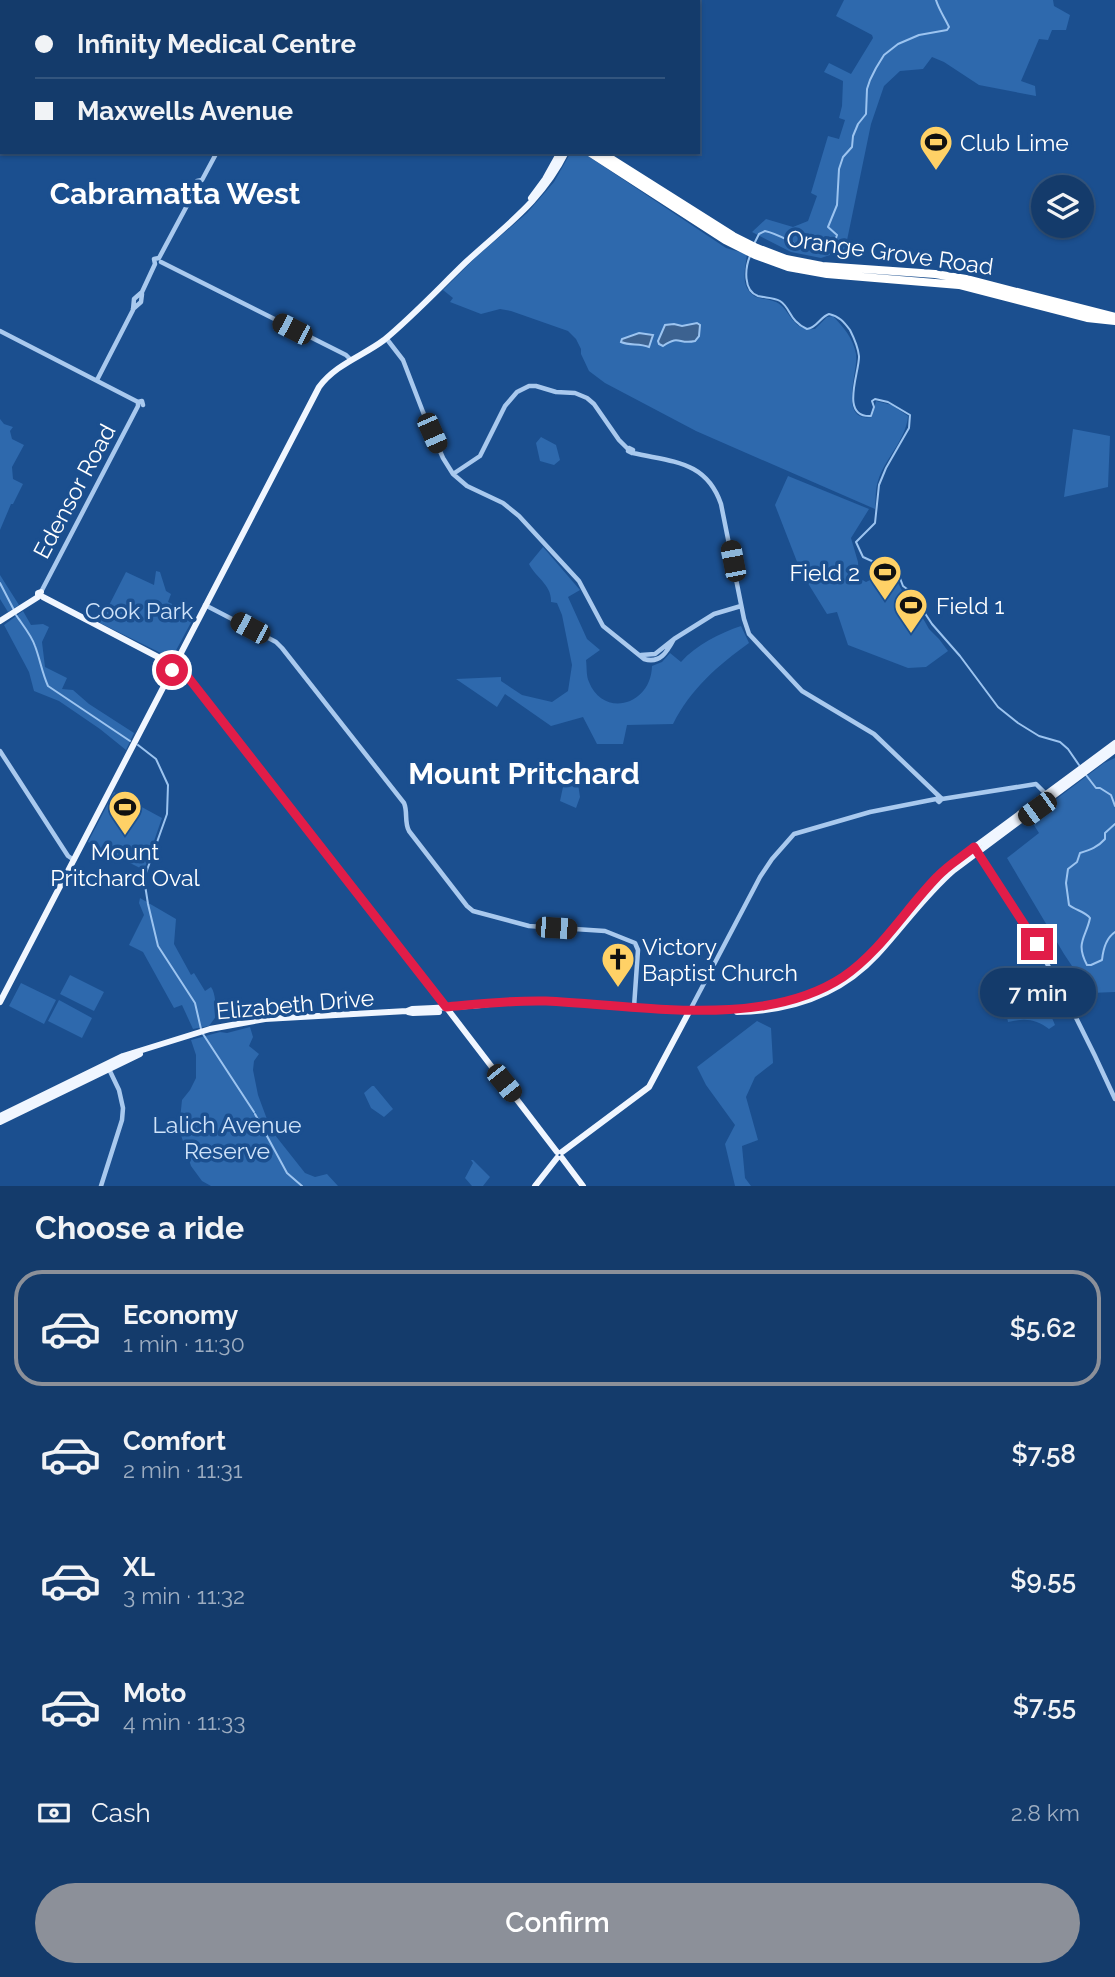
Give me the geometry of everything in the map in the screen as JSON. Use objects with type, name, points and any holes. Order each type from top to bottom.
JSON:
[{"type":"highway","name":"Orange Grove Road","points":[[592,154],[725,240],[770,257],[822,266],[965,279],[1115,319]]},
{"type":"highway","name":"Orange Grove Road","points":[[603,154],[743,245]]},
{"type":"main road","points":[[0,1002],[317,391],[331,374],[386,338],[524,210],[544,189],[565,154]]},
{"type":"main road","points":[[0,621],[40,595],[175,664],[184,672],[583,1186]]},
{"type":"main road","name":"Elizabeth Drive","points":[[1097,760],[1115,743]]},
{"type":"main road","name":"Elizabeth Drive","points":[[0,1116],[148,1049],[198,1032],[265,1019],[538,1001],[714,1010],[787,1001],[840,979],[856,967],[939,875],[1097,760],[1115,750]]},
{"type":"main road","name":"Elizabeth Drive","points":[[976,850],[1046,794],[1072,778]]},
{"type":"main road","points":[[535,1186],[559,1155],[649,1087],[690,1010]]},
{"type":"main road","name":"Elizabeth Drive","points":[[0,1122],[108,1066]]},
{"type":"street","points":[[0,331],[97,380],[216,154]]},
{"type":"street","points":[[158,262],[346,355],[351,360]]},
{"type":"street","points":[[386,338],[402,360],[443,458],[453,474],[467,486],[500,501],[519,516],[579,581],[603,626],[640,655],[649,661],[658,659],[674,639],[718,612],[741,606]]},
{"type":"street","name":"Edensor Road","points":[[40,595],[138,404],[97,380]]},
{"type":"street","points":[[453,474],[482,454],[492,428],[505,406],[526,386],[579,394],[594,404],[631,451],[687,464],[701,473],[712,485],[721,504],[747,631],[799,688],[878,737],[939,798]]},
{"type":"street","points":[[205,605],[276,642],[282,648],[404,803],[409,831],[471,909],[528,926],[605,931],[635,943],[638,950],[634,1007]]},
{"type":"street","points":[[0,751],[66,853],[74,860]]},
{"type":"street","points":[[690,1010],[760,877],[797,833],[870,812],[939,798],[1032,784],[1039,786],[1046,794]]},
{"type":"street","points":[[976,850],[1029,930],[1054,974],[1115,1099]]},
{"type":"street","points":[[101,1186],[122,1120],[123,1108],[119,1090],[108,1066]]},
{"type":"green space","points":[[844,0],[1053,0],[1054,6],[1070,15],[1066,30],[1052,30],[1048,40],[1039,39],[1021,81],[1035,86],[1036,96],[979,85],[932,57],[923,69],[900,71],[884,86],[871,124],[845,250],[821,258],[791,252],[752,232],[766,219],[793,227],[808,221],[817,196],[811,193],[828,136],[839,139],[845,120],[839,118],[843,81],[824,72],[829,63],[851,74],[873,38],[836,16]]},
{"type":"green space","points":[[570,154],[585,154],[726,248],[747,254],[747,288],[756,297],[776,302],[801,327],[815,329],[827,317],[833,316],[855,348],[852,404],[855,412],[861,417],[872,417],[876,401],[892,405],[908,416],[903,433],[878,481],[875,509],[696,431],[605,383],[589,371],[576,339],[568,331],[511,311],[500,309],[481,314],[450,302],[453,298],[443,290],[527,213],[554,182]]},
{"type":"green space","points":[[0,419],[4,424],[13,427],[10,431],[12,439],[24,445],[12,467],[13,479],[23,484],[0,530]]},
{"type":"green space","points":[[1073,429],[1110,436],[1108,487],[1064,497]]},
{"type":"green space","points":[[541,437],[556,445],[560,460],[554,465],[540,461],[536,443]]},
{"type":"green space","points":[[788,476],[869,509],[851,538],[858,562],[859,578],[866,582],[880,575],[898,583],[906,598],[916,606],[929,629],[948,651],[926,667],[908,668],[848,645],[837,612],[827,614],[801,572],[775,505]]},
{"type":"green space","points":[[543,547],[580,590],[568,597],[587,639],[600,650],[586,660],[587,674],[596,693],[605,700],[615,703],[635,698],[650,680],[652,666],[662,662],[670,653],[681,662],[709,640],[741,626],[749,643],[706,679],[673,724],[627,725],[623,744],[597,744],[583,717],[551,726],[505,694],[497,707],[456,679],[501,677],[501,681],[522,695],[552,702],[568,691],[572,665],[562,615],[557,603],[551,602],[546,586],[529,564]]},
{"type":"green space","name":"Cook Park","points":[[156,571],[160,572],[166,591],[171,594],[168,602],[195,615],[173,656],[169,657],[100,623],[126,572],[154,585]]},
{"type":"green space","points":[[0,575],[19,605],[8,612],[0,599]]},
{"type":"green space","points":[[23,611],[31,625],[43,624],[49,627],[42,642],[45,667],[67,678],[62,689],[73,690],[89,704],[134,733],[126,750],[59,701],[34,691],[29,672],[4,625]]},
{"type":"green space","points":[[1115,758],[1115,992],[1090,993],[1007,858],[1039,833],[1030,819],[1104,763]]},
{"type":"green space","points":[[578,784],[580,797],[576,808],[560,801],[563,787]]},
{"type":"green space","name":"Mount Pritchard Oval","points":[[114,792],[162,818],[144,870],[88,842]]},
{"type":"green space","points":[[140,898],[176,919],[174,944],[191,975],[194,973],[205,991],[211,987],[214,993],[217,1015],[209,1026],[193,1029],[182,1005],[174,1008],[143,952],[129,945],[144,915],[139,903]]},
{"type":"green space","points":[[70,975],[104,992],[94,1011],[60,994]]},
{"type":"green space","points":[[21,983],[56,1000],[44,1024],[9,1006]]},
{"type":"green space","points":[[1052,983],[1060,997],[1047,1006],[1055,1025],[1049,1029],[1030,1020],[1008,1022],[1007,1017],[1020,1014],[1023,1001],[1040,994]]},
{"type":"green space","points":[[59,1000],[92,1018],[82,1038],[48,1021]]},
{"type":"green space","points":[[757,1021],[771,1028],[773,1063],[755,1077],[746,1097],[758,1140],[742,1146],[745,1178],[751,1186],[735,1186],[725,1144],[735,1125],[706,1085],[697,1067]]},
{"type":"green space","name":"Lalich Avenue Reserve","points":[[250,1027],[253,1037],[249,1046],[259,1054],[254,1061],[253,1070],[258,1095],[271,1130],[305,1173],[315,1177],[327,1174],[338,1186],[211,1186],[202,1181],[191,1166],[179,1129],[182,1100],[196,1078],[196,1055],[191,1040]]},
{"type":"green space","points":[[372,1086],[393,1109],[384,1117],[371,1108],[364,1093]]},
{"type":"green space","points":[[471,1160],[490,1177],[483,1186],[472,1186],[465,1178],[473,1163]]},
{"type":"shaded area","points":[[665,325],[700,325],[699,336],[695,341],[676,340],[663,346],[659,344]]},
{"type":"shaded area","points":[[639,333],[653,335],[649,347],[621,342],[622,339]]},
{"type":"waterway","points":[[754,244],[759,234],[765,231],[816,250],[834,244],[837,235],[828,227],[837,205],[839,169],[843,157],[852,147],[858,124],[866,114],[870,80],[884,55],[898,44],[919,35],[947,30],[949,27],[936,0]]},
{"type":"waterway","points":[[750,256],[747,279],[753,293],[780,301],[793,318],[807,329],[829,314],[836,316],[850,330],[859,356],[853,402],[861,415],[871,416],[874,407],[872,401],[875,399],[888,402],[910,415],[909,428],[879,485],[875,523],[856,542],[863,557],[898,573],[903,586],[911,592],[932,624],[998,707],[1039,736],[1060,742],[1079,765]]},
{"type":"waterway","points":[[0,583],[14,610]]},
{"type":"waterway","points":[[16,615],[34,642],[48,686],[130,741]]},
{"type":"waterway","points":[[138,745],[156,759],[168,785],[167,814],[146,873],[148,904],[158,946],[195,1003],[201,1029]]},
{"type":"waterway","points":[[1086,775],[1096,788],[1111,795],[1115,806]]},
{"type":"waterway","points":[[1115,824],[1105,833],[1105,839],[1100,844],[1080,853],[1077,862],[1068,869],[1066,883],[1069,905],[1090,918],[1082,940],[1082,951],[1087,965],[1102,960],[1109,937],[1115,932]]},
{"type":"waterway","points":[[203,1034],[254,1112]]},
{"type":"waterway","points":[[255,1114],[287,1173],[302,1186]]},
{"type":"place","name":"Club Lime","points":[[936,172]]},
{"type":"place","name":"Field 2","points":[[885,602]]},
{"type":"place","name":"Field 1","points":[[911,635]]},
{"type":"place","name":"Mount Pritchard Oval","points":[[125,837]]},
{"type":"place","name":"Victory Baptist Church","points":[[618,989]]},
{"type":"district","name":"Cabramatta West","points":[[175,193]]},
{"type":"district","name":"Mount Pritchard","points":[[524,773]]},
{"type":"route","points":[[172,670],[175,664],[184,672],[446,1007],[538,1001],[714,1010],[787,1001],[832,984],[864,961],[939,875],[974,847],[1037,944]]}]
